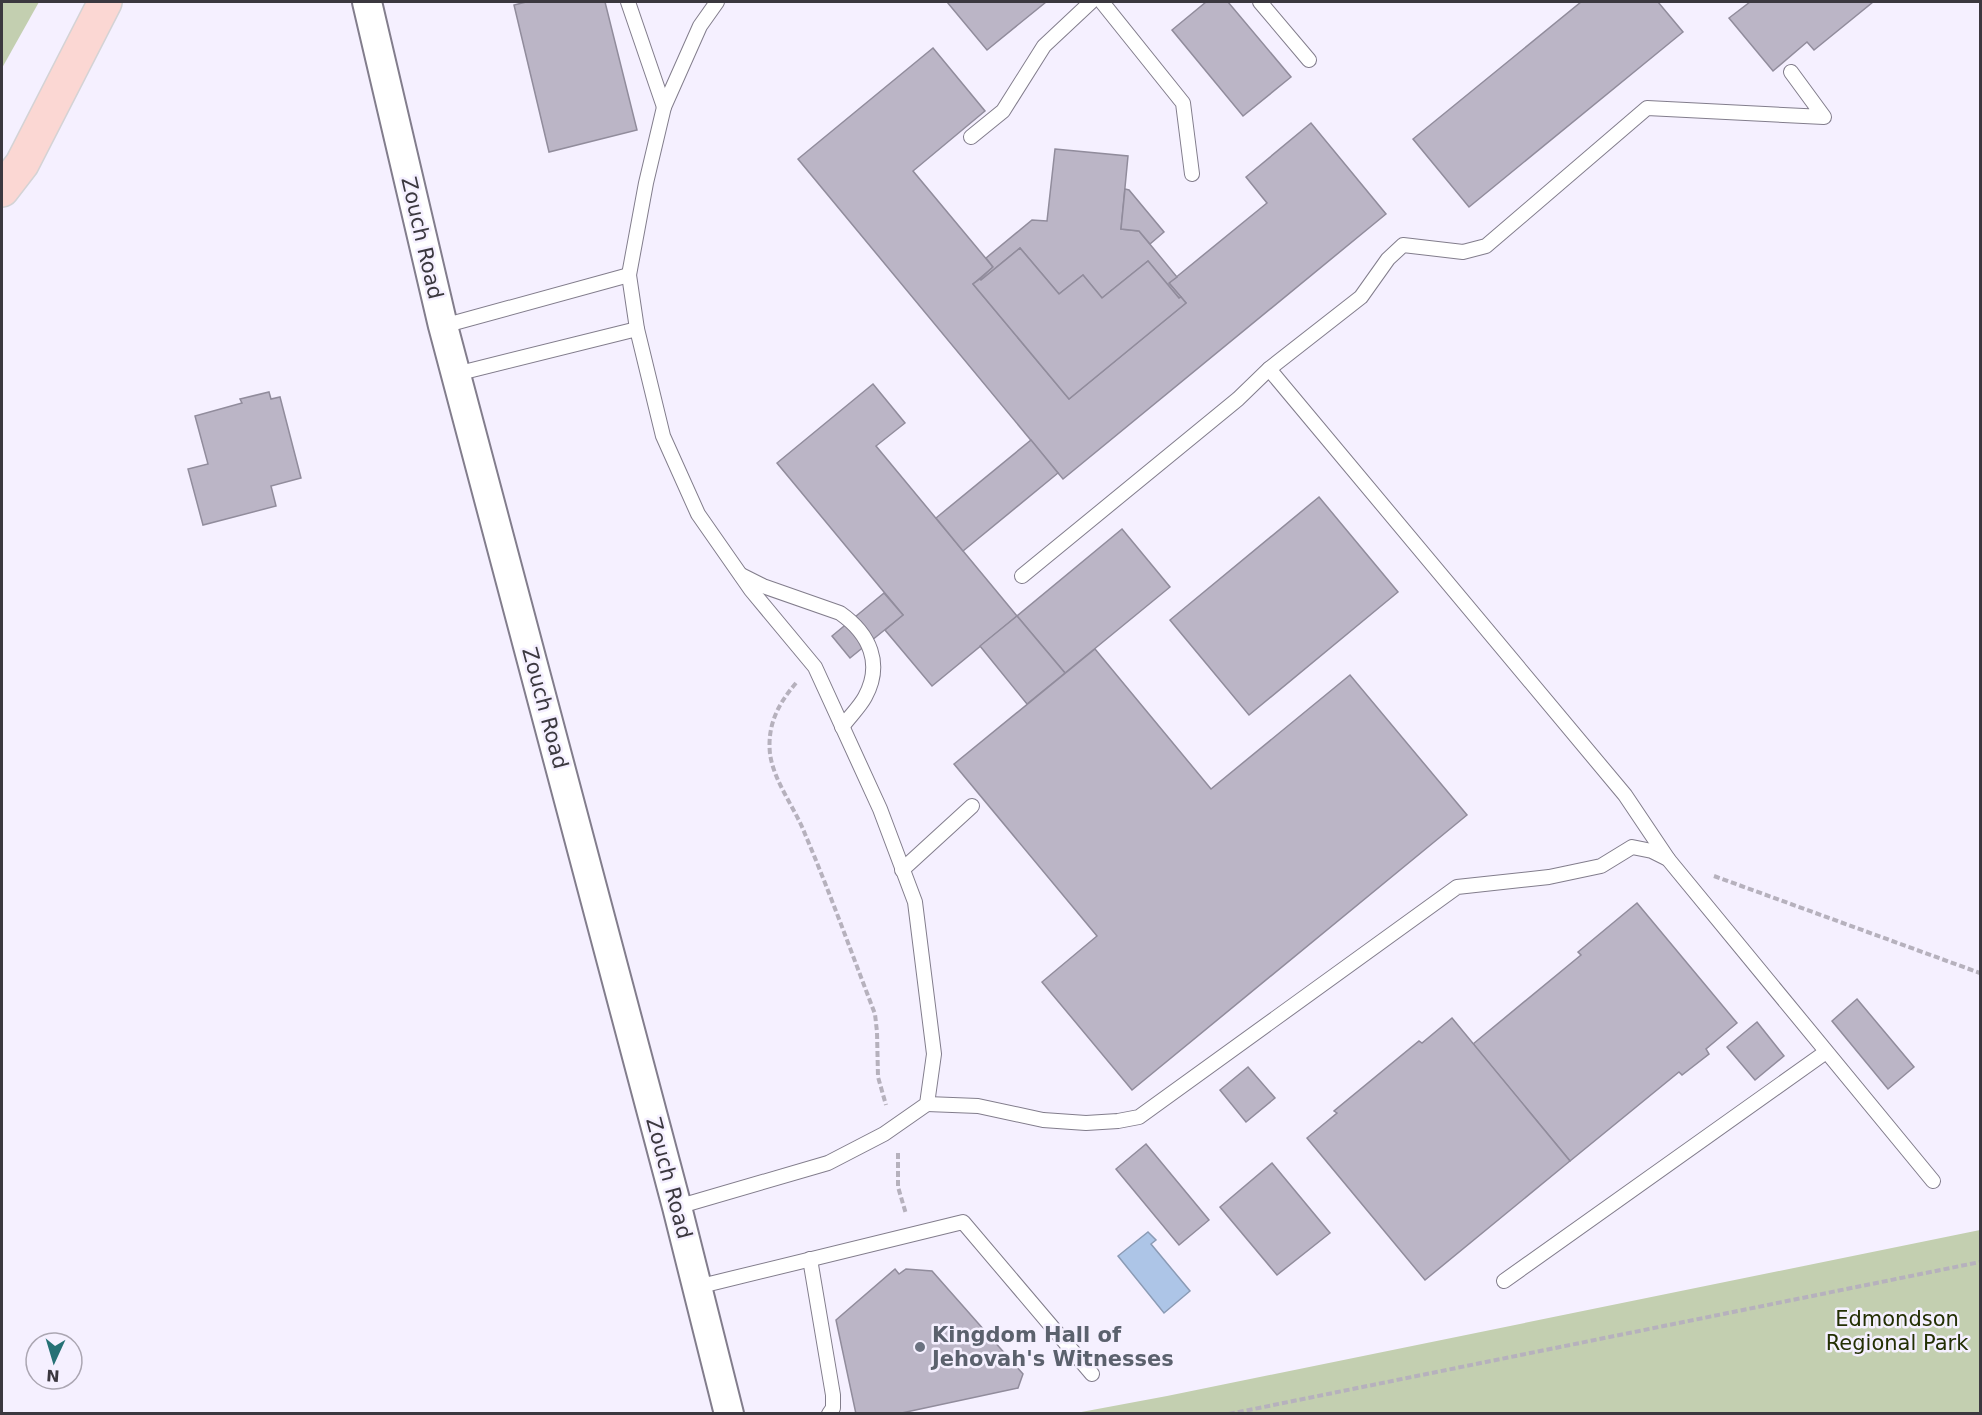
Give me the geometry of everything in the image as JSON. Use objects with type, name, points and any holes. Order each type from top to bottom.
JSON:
[{"type":"main road","points":[[2,190],[22,164],[105,2]]},
{"type":"street","name":"Zouch Road","points":[[367,2],[443,326],[677,1208],[729,1413]]},
{"type":"lane","points":[[628,2],[664,107]]},
{"type":"lane","points":[[717,2],[700,26],[664,107],[646,183],[629,275],[637,329],[663,436],[698,514],[739,574],[815,667],[879,809],[915,902],[934,1054],[927,1104]]},
{"type":"lane","points":[[971,137],[1003,111],[1044,46],[1091,2]]},
{"type":"lane","points":[[1102,2],[1183,103],[1192,174]]},
{"type":"lane","points":[[1260,2],[1309,60]]},
{"type":"lane","points":[[1022,576],[1238,399],[1269,369],[1361,297],[1389,259],[1403,245],[1463,252],[1486,246],[1647,108],[1824,117],[1791,72]]},
{"type":"lane","points":[[443,326],[629,275]]},
{"type":"lane","points":[[456,374],[637,329]]},
{"type":"lane","points":[[1269,369],[1624,795],[1668,859],[1933,1181]]},
{"type":"lane","points":[[739,574],[764,586],[840,613],[851,621],[868,643],[872,655],[872,680],[864,699],[842,727]]},
{"type":"lane","points":[[902,870],[972,806]]},
{"type":"lane","points":[[677,1208],[828,1163],[892,1128],[927,1104],[978,1106],[1043,1120],[1086,1123],[1118,1121],[1139,1116],[1154,1108],[1457,887],[1549,877],[1601,866],[1632,847],[1652,851],[1668,859]]},
{"type":"lane","points":[[1504,1281],[1826,1052]]},
{"type":"lane","points":[[697,1287],[963,1222],[1092,1374]]},
{"type":"lane","points":[[810,1259],[834,1395],[834,1408],[829,1413]]},
{"type":"path","points":[[815,667],[796,682],[778,706],[771,726],[770,755],[778,778],[806,834],[875,1014],[878,1077],[898,1153],[898,1187],[911,1234]]},
{"type":"path","points":[[1668,859],[1980,974]]},
{"type":"path","points":[[1229,1413],[1980,1262]]},
{"type":"green space","points":[[2,2],[39,2],[2,68]]},
{"type":"green space","name":"Edmondson Regional Park","points":[[1980,1230],[1980,1413],[1076,1413],[1167,1396]]},
{"type":"water","points":[[1148,1232],[1156,1240],[1151,1244],[1190,1291],[1164,1313],[1118,1256]]},
{"type":"building","points":[[526,2],[605,2],[637,130],[549,152],[514,5]]},
{"type":"building","points":[[947,2],[1046,2],[987,50]]},
{"type":"building","points":[[1206,2],[1228,2],[1291,77],[1243,116],[1172,30]]},
{"type":"building","points":[[1581,2],[1658,2],[1683,32],[1469,207],[1413,139]]},
{"type":"building","points":[[1750,2],[1873,2],[1814,50],[1807,42],[1773,71],[1729,18]]},
{"type":"building","points":[[933,48],[985,111],[913,171],[993,267],[973,284],[1069,399],[1186,303],[1169,283],[1267,203],[1246,177],[1311,123],[1386,214],[1063,479],[798,159]]},
{"type":"building","points":[[1055,149],[1128,156],[1121,229],[1139,231],[1177,277],[1169,283],[1181,297],[1179,298],[1148,261],[1102,298],[1083,275],[1059,294],[1020,248],[980,279],[993,267],[986,258],[1032,220],[1047,221]]},
{"type":"building","points":[[1125,189],[1129,190],[1164,232],[1150,244],[1139,231],[1121,229]]},
{"type":"building","points":[[1020,248],[1059,294],[1083,275],[1102,298],[1148,261],[1179,298],[1181,297],[1186,303],[1069,399],[973,284]]},
{"type":"building","points":[[873,384],[905,423],[876,446],[1017,616],[932,686],[885,630],[903,615],[777,463]]},
{"type":"building","points":[[269,392],[271,399],[280,397],[301,478],[271,486],[276,506],[203,525],[188,469],[208,464],[195,416],[242,403],[240,399]]},
{"type":"building","points":[[1031,440],[1058,473],[963,551],[936,518]]},
{"type":"building","points":[[1319,497],[1398,592],[1249,715],[1170,620]]},
{"type":"building","points":[[1122,529],[1170,587],[1065,673],[1017,616]]},
{"type":"building","points":[[884,593],[903,615],[850,658],[832,636]]},
{"type":"building","points":[[1017,616],[1065,673],[1027,704],[980,646]]},
{"type":"building","points":[[1095,649],[1211,789],[1350,675],[1467,815],[1132,1090],[1042,982],[1097,936],[954,764]]},
{"type":"building","points":[[1637,903],[1737,1023],[1706,1049],[1709,1054],[1682,1075],[1679,1072],[1570,1161],[1473,1044],[1581,955],[1578,952]]},
{"type":"building","points":[[1857,999],[1914,1067],[1888,1089],[1832,1021]]},
{"type":"building","points":[[1452,1018],[1570,1161],[1425,1280],[1307,1138],[1337,1113],[1334,1111],[1419,1041],[1422,1043]]},
{"type":"building","points":[[1757,1022],[1784,1056],[1755,1080],[1727,1047]]},
{"type":"building","points":[[1248,1067],[1275,1098],[1246,1122],[1220,1090]]},
{"type":"building","points":[[1146,1144],[1209,1220],[1179,1245],[1116,1169]]},
{"type":"building","points":[[1272,1163],[1330,1233],[1277,1275],[1220,1207]]},
{"type":"building","name":"Kingdom Hall of Jehovah's Witnesses","points":[[895,1269],[899,1274],[906,1269],[932,1271],[1023,1374],[1018,1388],[897,1414],[856,1414],[836,1320]]},
{"type":"place","name":"Kingdom Hall of Jehovah's Witnesses","points":[[920,1347]]}]
